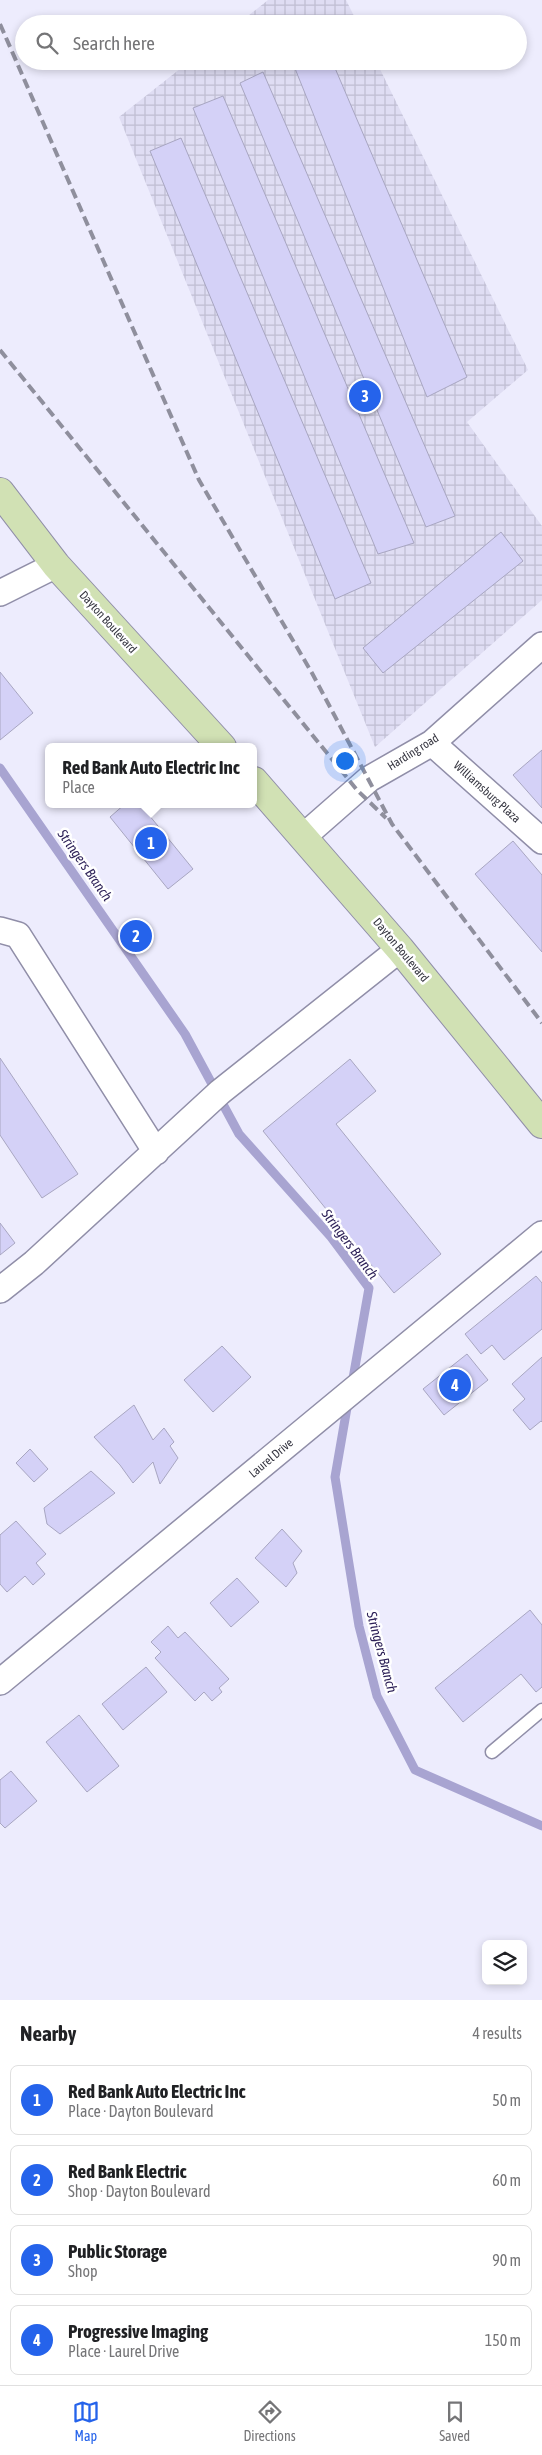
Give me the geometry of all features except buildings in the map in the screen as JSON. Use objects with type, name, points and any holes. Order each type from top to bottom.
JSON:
[{"type":"main road","name":"Dayton Boulevard","points":[[0,492],[56,565],[218,743]]},
{"type":"main road","name":"Dayton Boulevard","points":[[257,784],[304,836],[400,949],[542,1124]]},
{"type":"street","points":[[0,593],[56,565]]},
{"type":"street","name":"Harding road","points":[[304,836],[369,779],[432,743],[542,645]]},
{"type":"street","name":"Williamsburg Plaza","points":[[432,743],[542,841]]},
{"type":"street","points":[[0,930],[18,934],[156,1152]]},
{"type":"street","points":[[0,1290],[34,1263],[220,1092],[400,949]]},
{"type":"street","name":"Laurel Drive","points":[[0,1682],[542,1234]]},
{"type":"lane","points":[[492,1752],[542,1710]]},
{"type":"shaded area","points":[[268,0],[346,0],[354,15],[249,15]]},
{"type":"shaded area","points":[[179,70],[380,70],[528,370],[467,422],[542,526],[542,600],[375,747],[119,117]]},
{"type":"waterway","name":"Stringers Branch","points":[[0,768],[185,1034],[239,1134],[331,1237],[369,1288],[352,1384]]},
{"type":"waterway","name":"Stringers Branch","points":[[348,1402],[335,1477],[359,1626],[377,1696],[415,1770],[542,1826]]},
{"type":"railway","points":[[0,24],[15,58]]},
{"type":"railway","points":[[20,70],[199,480],[312,673],[392,824],[542,1023]]},
{"type":"railway","points":[[0,350],[357,790],[386,818]]},
{"type":"place","name":"Public Storage","points":[[365,396]]},
{"type":"place","name":"Red Bank Auto Electric Inc","points":[[151,843]]},
{"type":"place","name":"Red Bank Electric","points":[[136,936]]},
{"type":"place","name":"Progressive Imaging","points":[[455,1385]]}]
